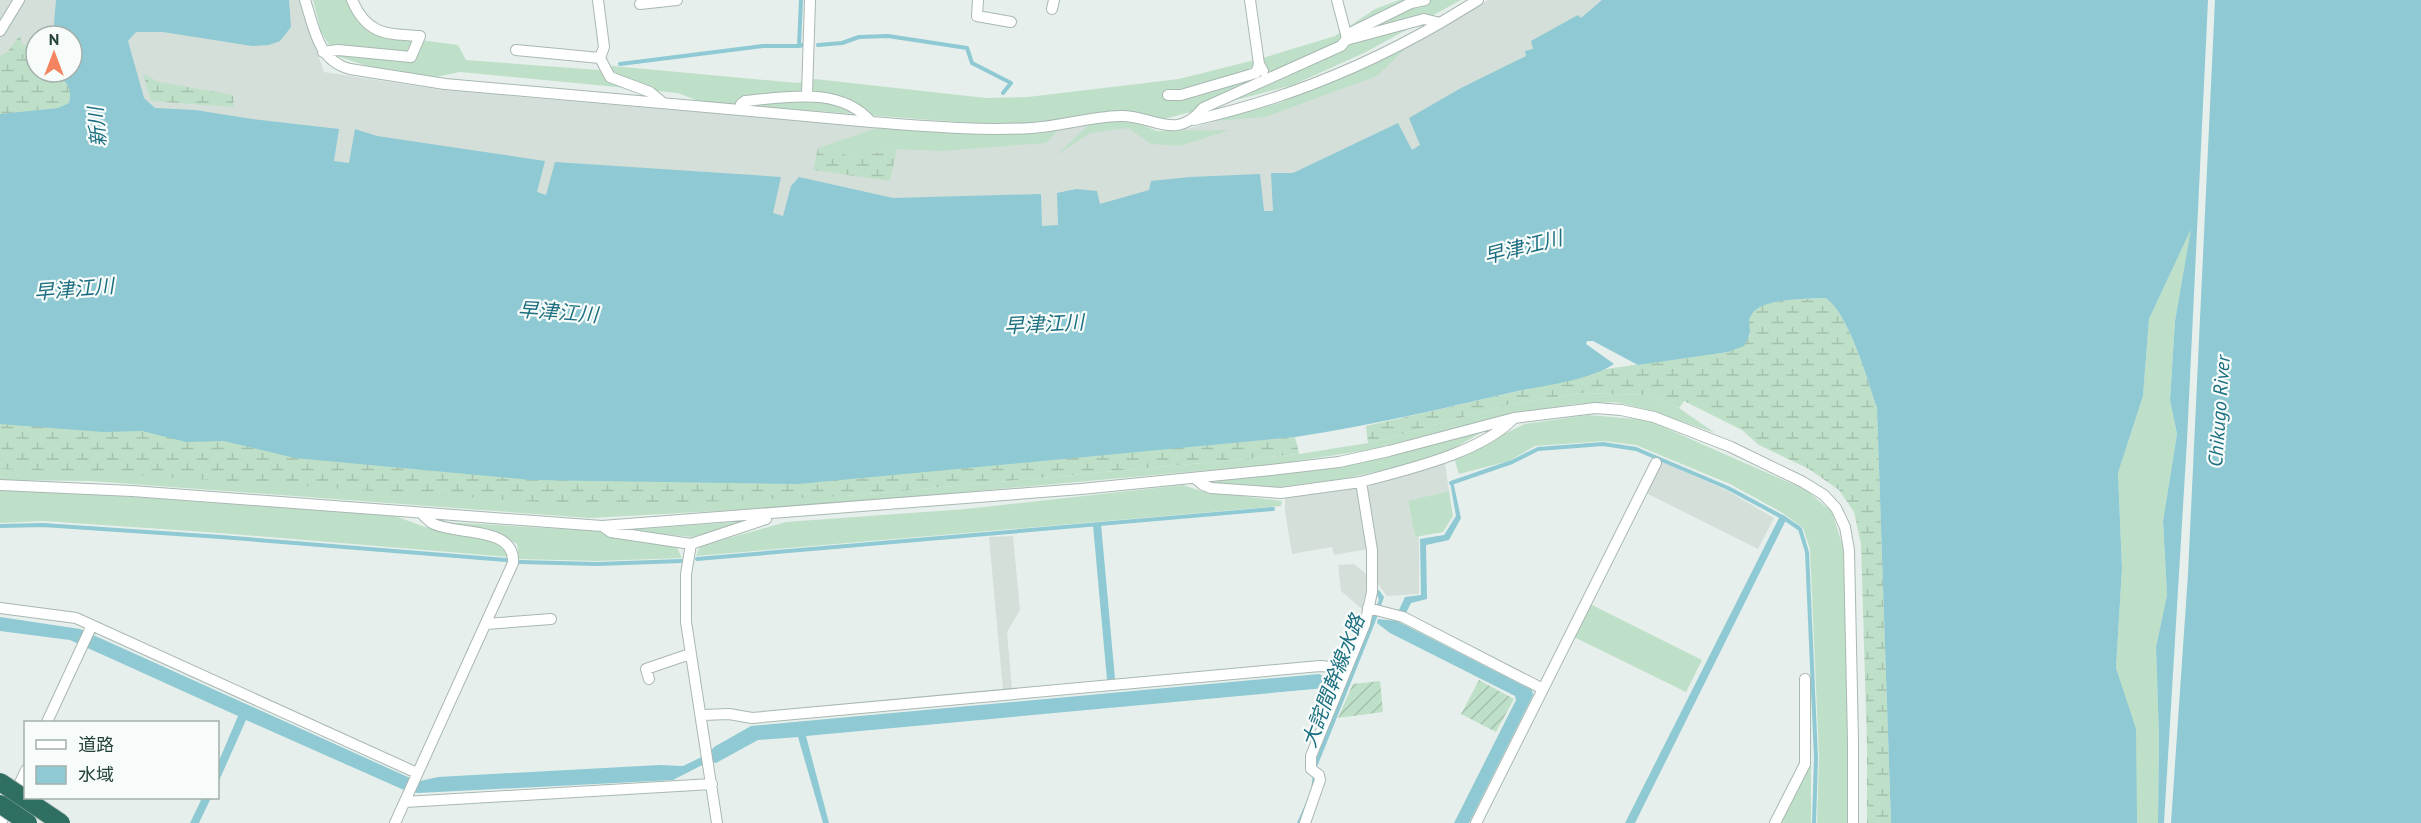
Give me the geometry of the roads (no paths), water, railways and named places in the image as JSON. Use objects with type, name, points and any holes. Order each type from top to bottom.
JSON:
[{"type":"highway","points":[[0,783],[24,799]]},
{"type":"highway","points":[[24,799],[61,823]]},
{"type":"highway","points":[[0,804],[28,823]]},
{"type":"street","points":[[0,31],[19,0]]},
{"type":"street","points":[[305,0],[323,52],[330,61],[338,66],[445,84],[967,129],[1033,128],[1120,116],[1136,117],[1156,125],[1176,125],[1232,111],[1291,92],[1376,56],[1478,0]]},
{"type":"street","points":[[323,52],[338,50],[411,57],[420,36],[374,30],[358,13],[352,0]]},
{"type":"street","points":[[598,0],[604,47],[600,58],[610,77],[650,92],[662,102]]},
{"type":"street","points":[[640,4],[677,0]]},
{"type":"street","points":[[807,94],[810,0]]},
{"type":"street","points":[[978,0],[977,16],[1011,21]]},
{"type":"street","points":[[1250,0],[1259,64],[1268,78]]},
{"type":"street","points":[[1337,0],[1346,37]]},
{"type":"street","points":[[1194,120],[1203,108],[1341,46],[1346,37],[1411,3],[1425,0]]},
{"type":"street","points":[[1346,37],[1424,19],[1440,22]]},
{"type":"street","points":[[516,50],[600,58]]},
{"type":"street","points":[[1168,95],[1181,95],[1256,73],[1259,64]]},
{"type":"street","points":[[740,110],[741,104],[745,101],[807,94],[861,109],[871,122]]},
{"type":"street","points":[[0,485],[144,492],[602,526],[780,514],[1196,479],[1339,462],[1514,417],[1595,408],[1621,410],[1654,417],[1731,447],[1803,482],[1824,495],[1836,508],[1845,527],[1849,550],[1853,823]]},
{"type":"street","points":[[1196,479],[1211,488],[1281,493],[1361,482],[1438,461],[1503,430],[1514,417]]},
{"type":"street","points":[[1476,823],[1656,463]]},
{"type":"street","points":[[1305,823],[1315,801],[1320,780],[1315,772],[1311,756],[1365,624],[1374,610],[1372,550],[1361,482]]},
{"type":"street","points":[[395,823],[513,563],[514,553],[509,544],[499,538],[433,524],[422,514]]},
{"type":"street","points":[[602,526],[611,532],[691,544],[780,514]]},
{"type":"street","points":[[691,544],[686,574],[686,622],[717,823]]},
{"type":"street","points":[[0,608],[76,618],[417,774]]},
{"type":"street","points":[[1374,610],[1403,618],[1543,689]]},
{"type":"street","points":[[486,624],[551,619]]},
{"type":"street","points":[[48,721],[92,625]]},
{"type":"street","points":[[649,679],[646,669],[690,654]]},
{"type":"street","points":[[702,715],[729,714],[752,718],[1320,666],[1347,668]]},
{"type":"street","points":[[1775,823],[1805,764],[1804,679]]},
{"type":"street","points":[[1,823],[24,774]]},
{"type":"street","points":[[407,798],[712,784]]},
{"type":"water","points":[[56,0],[289,0],[291,27],[280,41],[269,45],[252,46],[163,32],[136,32],[128,41],[144,98],[155,108],[195,110],[339,129],[334,161],[349,163],[355,129],[377,136],[545,161],[537,192],[546,195],[555,162],[781,177],[773,213],[783,216],[791,186],[799,177],[893,198],[1041,194],[1042,226],[1058,225],[1057,193],[1076,189],[1097,191],[1100,204],[1149,190],[1151,181],[1190,177],[1260,174],[1264,211],[1273,211],[1271,173],[1293,173],[1398,123],[1412,150],[1420,145],[1409,118],[1461,88],[1526,56],[1525,51],[1533,49],[1531,41],[1578,15],[1581,18],[1602,0],[2421,0],[2421,823],[2158,823],[2159,737],[2156,647],[2167,595],[2163,521],[2177,434],[2170,400],[2175,321],[2191,229],[2149,319],[2143,396],[2118,473],[2122,568],[2116,668],[2136,729],[2137,823],[1891,823],[1877,408],[1850,333],[1835,307],[1826,298],[1786,300],[1757,309],[1750,318],[1750,332],[1744,346],[1728,352],[1638,365],[1593,341],[1587,341],[1586,344],[1614,364],[1604,370],[1568,381],[1351,428],[1295,437],[798,484],[531,480],[295,458],[224,441],[186,442],[142,431],[103,432],[0,424],[0,114],[58,108],[69,103],[66,84],[84,84],[84,24],[54,24]]},
{"type":"water","points":[[1453,481],[1461,518],[1449,540],[1426,545],[1427,599],[1411,603],[1406,613],[1399,610],[1405,597],[1421,595],[1420,539],[1444,535],[1456,516],[1450,482]]},
{"type":"water","points":[[1781,514],[1787,518],[1635,823],[1625,823]]},
{"type":"water","points":[[1101,524],[1115,679],[1107,680],[1093,525]]},
{"type":"water","points":[[1379,590],[1384,597],[1376,620],[1317,767],[1313,794],[1301,823],[1297,823],[1311,791],[1314,764],[1379,600],[1376,592]]},
{"type":"water","name":"大詫間幹線水路","points":[[0,617],[80,629],[420,781],[438,777],[660,765],[683,766],[708,754],[714,747],[751,726],[1319,674],[1334,681],[1325,684],[1325,688],[806,736],[829,823],[823,823],[798,737],[758,740],[716,763],[710,761],[673,780],[418,793],[404,790],[246,720],[219,781],[219,761],[238,716],[70,640],[0,631]]},
{"type":"water","points":[[1378,619],[1397,621],[1532,690],[1533,695],[1469,823],[1454,823],[1516,700],[1515,696],[1390,633],[1377,623]]},
{"type":"water","points":[[202,799],[211,799],[199,823],[190,823]]},
{"type":"waterway","points":[[801,0],[799,46],[803,45]]},
{"type":"waterway","points":[[818,45],[842,43],[859,37],[888,36],[967,48],[972,63],[1011,83],[1003,93]]},
{"type":"waterway","points":[[620,64],[763,46],[799,46]]},
{"type":"waterway","points":[[1451,483],[1512,462],[1538,449],[1603,444],[1636,449],[1728,488],[1800,529],[1807,552],[1816,758],[1814,823]]},
{"type":"waterway","points":[[697,559],[1273,509]]},
{"type":"waterway","points":[[0,526],[43,525],[506,560]]},
{"type":"waterway","points":[[520,562],[597,564],[681,561]]},
{"type":"water label","name":"新川","points":[[97,127]]},
{"type":"water label","name":"早津江川","points":[[1523,247]]},
{"type":"water label","name":"早津江川","points":[[74,289]]},
{"type":"water label","name":"早津江川","points":[[558,312]]},
{"type":"water label","name":"早津江川","points":[[1044,324]]},
{"type":"water label","name":"Chikugo River","points":[[2219,411]]}]
